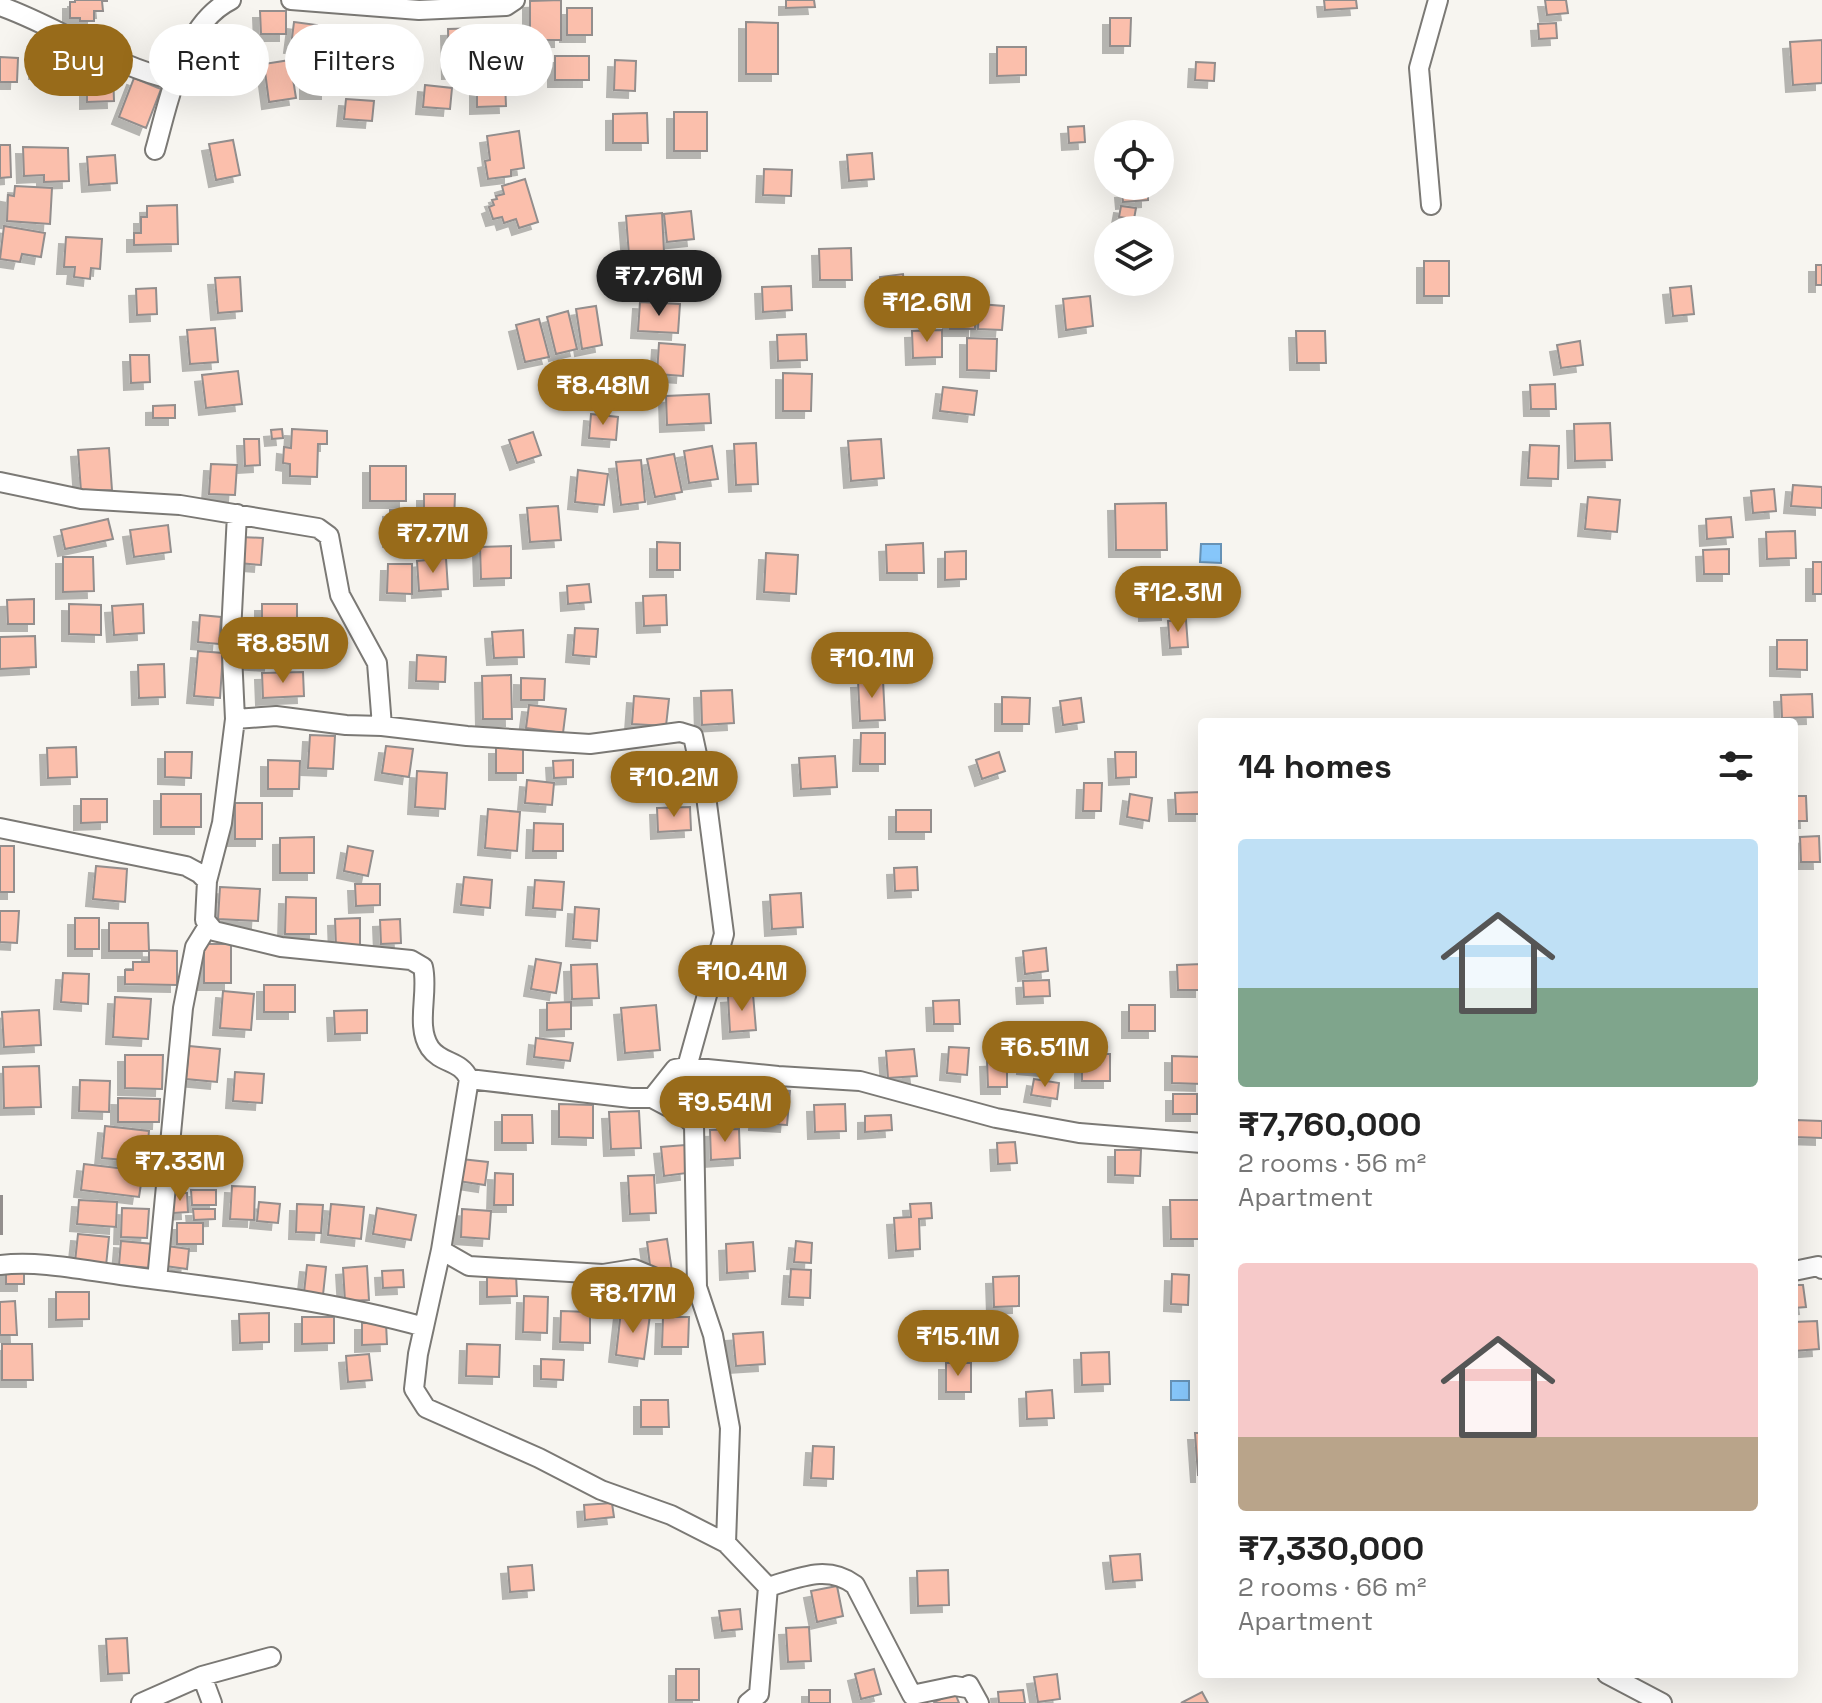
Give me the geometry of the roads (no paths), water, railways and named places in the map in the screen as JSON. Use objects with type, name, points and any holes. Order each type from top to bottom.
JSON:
[{"type":"street","points":[[202,24],[215,8],[231,0]]},
{"type":"street","points":[[291,0],[419,10],[506,6],[515,0]]},
{"type":"street","points":[[1431,205],[1419,68],[1438,0]]},
{"type":"street","points":[[0,6],[149,73]]},
{"type":"street","points":[[155,150],[170,96]]},
{"type":"street","points":[[0,482],[81,499],[180,505],[318,528],[329,536],[340,595],[377,663],[382,726]]},
{"type":"street","points":[[157,1280],[183,1008],[195,947],[208,926],[204,910],[207,881],[222,823],[235,719],[231,633],[237,514]]},
{"type":"street","points":[[235,719],[276,716],[467,736],[590,744],[680,732],[693,736],[706,796],[724,934],[687,1067]]},
{"type":"street","points":[[0,828],[186,866],[207,881]]},
{"type":"street","points":[[208,926],[224,934],[281,947],[411,960],[423,967],[426,978],[423,1031],[430,1048],[440,1058],[456,1063],[469,1079],[414,1389],[426,1408],[539,1458],[601,1490],[671,1515],[726,1543],[768,1587],[759,1694],[748,1703]]},
{"type":"street","points":[[652,1098],[675,1069],[687,1067],[860,1081],[1010,1120],[1079,1133],[1198,1143]]},
{"type":"street","points":[[469,1079],[652,1098],[684,1115],[694,1125],[697,1287],[713,1335],[730,1428],[726,1543]]},
{"type":"street","points":[[441,1250],[469,1266],[603,1274],[634,1269],[668,1283],[697,1287]]},
{"type":"street","points":[[0,1265],[13,1263],[157,1280],[341,1306],[424,1327]]},
{"type":"street","points":[[1798,1270],[1818,1266],[1822,1269]]},
{"type":"street","points":[[768,1587],[829,1572],[842,1575],[855,1585],[903,1699],[955,1686],[967,1688],[969,1685],[979,1703]]},
{"type":"street","points":[[141,1703],[202,1676],[271,1657]]},
{"type":"street","points":[[202,1676],[212,1703]]},
{"type":"street","points":[[1615,1678],[1662,1703]]},
{"type":"water","points":[[1201,544],[1221,544],[1221,563],[1200,562]]},
{"type":"water","points":[[1171,1381],[1189,1381],[1189,1400],[1171,1400]]}]
